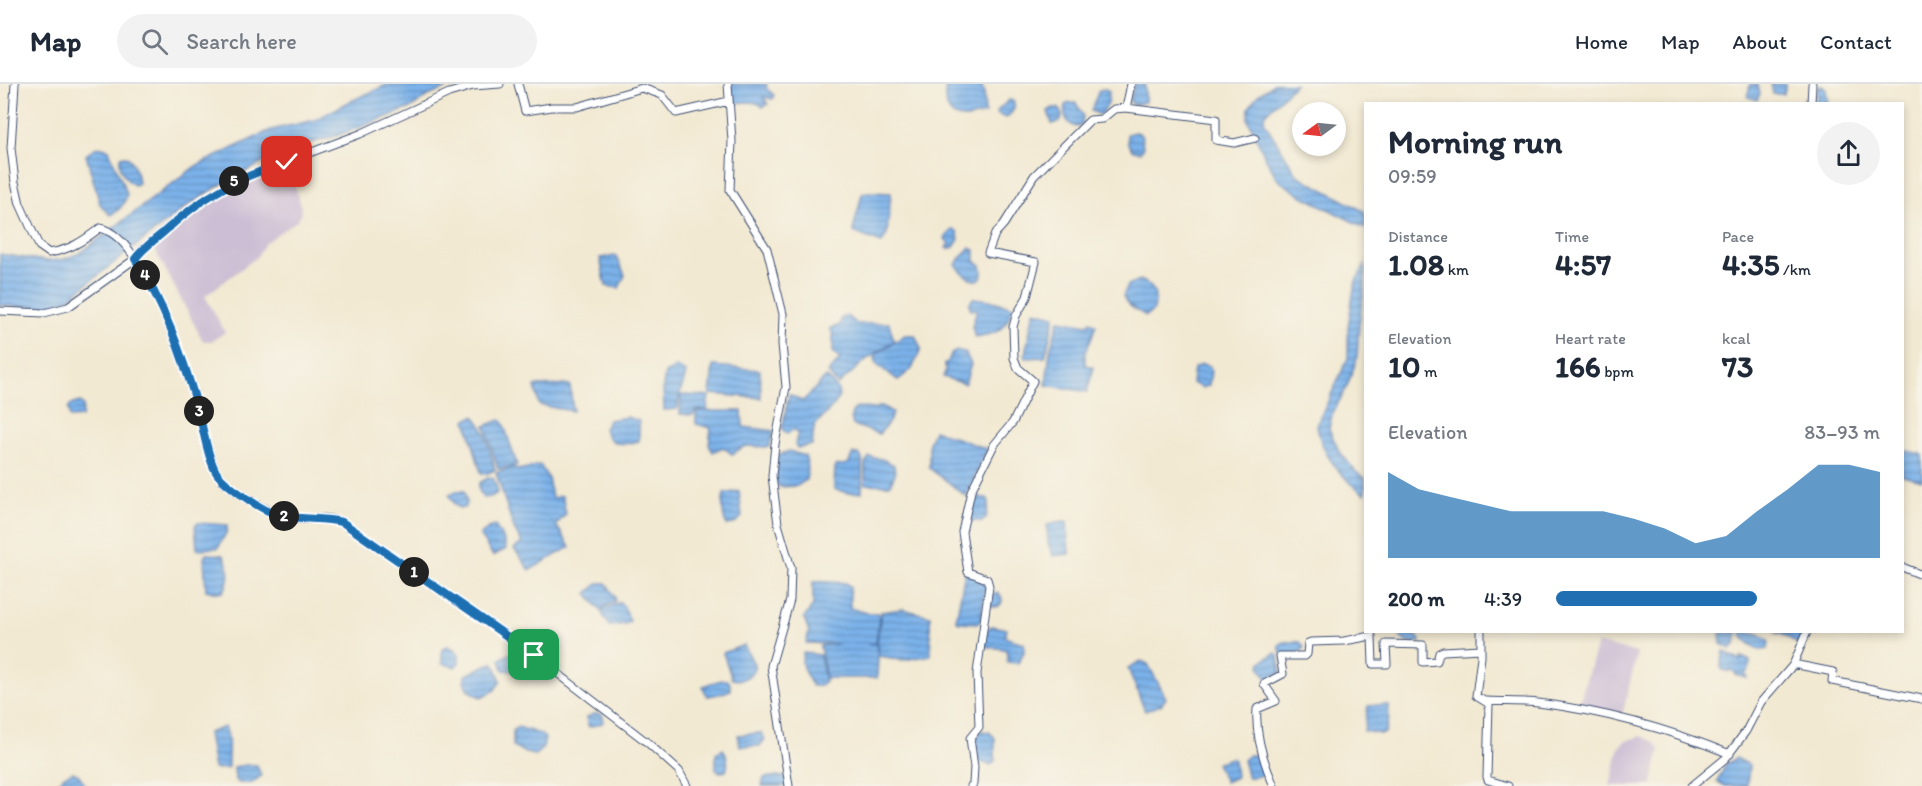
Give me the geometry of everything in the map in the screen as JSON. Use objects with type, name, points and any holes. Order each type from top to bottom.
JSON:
[{"type":"street","points":[[15,84],[11,148],[15,182],[20,204],[39,246],[49,253],[62,251],[74,247],[100,228],[109,230],[134,257],[157,298],[179,348],[217,475],[266,510],[303,520],[325,518],[342,522],[534,655],[648,743],[679,771],[687,786]]},
{"type":"street","points":[[0,311],[44,313],[68,307],[134,257],[189,209],[237,180],[360,134],[449,93],[473,86],[500,84]]},
{"type":"street","points":[[518,84],[525,111],[578,107],[642,88],[662,95],[676,113],[729,101]]},
{"type":"street","points":[[728,84],[732,141],[730,190],[767,249],[783,314],[782,344],[786,387],[775,444],[772,476],[778,524],[791,568],[790,600],[771,666],[789,786]]},
{"type":"street","points":[[1126,108],[1131,84]]},
{"type":"street","points":[[1811,102],[1812,84]]},
{"type":"street","points":[[971,786],[974,767],[970,738],[979,727],[978,674],[989,586],[987,579],[968,572],[962,532],[971,491],[994,445],[1013,422],[1033,381],[1018,368],[1014,358],[1013,327],[1016,316],[1027,297],[1036,262],[988,252],[995,234],[1004,224],[1034,176],[1090,120],[1102,119],[1114,109],[1126,108],[1216,118],[1216,140],[1234,143],[1255,138]]},
{"type":"street","points":[[1904,568],[1922,575]]},
{"type":"street","points":[[1481,633],[1477,698],[1487,701],[1538,703],[1624,718],[1730,754]]},
{"type":"street","points":[[1692,786],[1730,754],[1746,731],[1761,702],[1793,664],[1807,633]]},
{"type":"street","points":[[1274,786],[1265,762],[1256,721],[1257,709],[1276,701],[1264,684],[1283,674],[1280,656],[1305,656],[1308,643],[1311,642],[1344,641],[1372,636],[1373,664],[1387,664],[1386,644],[1423,645],[1423,662],[1437,661],[1439,653],[1443,651],[1481,650]]},
{"type":"street","points":[[1793,664],[1833,672],[1832,681],[1922,699]]},
{"type":"street","points":[[1487,701],[1489,704],[1486,777],[1488,780],[1508,786]]},
{"type":"shaded area","points":[[277,167],[287,167],[292,175],[301,215],[295,222],[265,243],[257,257],[205,296],[225,332],[212,341],[203,341],[153,246],[156,241],[172,231],[185,214],[241,181]]},
{"type":"shaded area","points":[[1597,643],[1637,653],[1622,716],[1578,707]]},
{"type":"shaded area","points":[[1641,736],[1653,741],[1660,750],[1651,786],[1610,786],[1618,750],[1624,742]]},
{"type":"water","points":[[389,84],[457,84],[426,97],[413,107],[336,136],[293,148],[225,182],[187,206],[65,301],[48,306],[32,307],[0,305],[0,254],[46,261],[62,260],[80,253],[196,166],[271,130],[315,120]]},
{"type":"water","points":[[730,84],[767,84],[766,88],[774,95],[773,99],[763,97],[768,104],[763,107],[752,102],[731,103]]},
{"type":"water","points":[[947,84],[981,84],[984,92],[985,114],[970,118],[953,115],[945,102]]},
{"type":"water","points":[[1134,84],[1145,84],[1145,102],[1134,105],[1130,102]]},
{"type":"water","points":[[1274,84],[1295,84],[1265,114],[1264,120],[1297,175],[1364,211],[1364,227],[1299,194],[1278,180],[1248,119],[1249,108],[1258,95]]},
{"type":"water","points":[[1750,84],[1758,85],[1760,94],[1757,100],[1748,97]]},
{"type":"water","points":[[1771,84],[1785,84],[1783,94],[1772,94]]},
{"type":"water","points":[[1822,86],[1826,89],[1828,102],[1816,102],[1818,87]]},
{"type":"water","points":[[1099,90],[1109,91],[1108,104],[1101,115],[1091,111]]},
{"type":"water","points":[[1009,100],[1014,104],[1012,112],[1006,118],[997,114],[998,110]]},
{"type":"water","points":[[1076,103],[1083,115],[1082,124],[1078,127],[1071,125],[1065,116],[1065,105]]},
{"type":"water","points":[[1059,108],[1062,116],[1061,121],[1052,124],[1048,111]]},
{"type":"water","points":[[1135,132],[1142,137],[1143,149],[1140,152],[1133,151],[1128,144],[1127,134]]},
{"type":"water","points":[[103,147],[109,150],[127,194],[121,207],[110,215],[100,204],[86,155],[95,148]]},
{"type":"water","points":[[125,156],[131,160],[137,175],[138,183],[135,185],[126,178],[121,170],[121,157]]},
{"type":"water","points":[[867,192],[891,193],[887,234],[882,243],[855,233],[853,230],[862,194]]},
{"type":"water","points":[[953,229],[957,231],[959,239],[954,247],[948,249],[946,248],[949,243],[944,238]]},
{"type":"water","points":[[969,248],[975,250],[975,261],[981,265],[981,278],[978,280],[969,278],[956,265]]},
{"type":"water","points":[[616,256],[625,275],[619,288],[606,286],[600,258]]},
{"type":"water","points":[[1364,267],[1364,291],[1357,359],[1346,389],[1332,414],[1329,429],[1339,451],[1357,473],[1364,477],[1364,493],[1340,473],[1327,455],[1317,425],[1348,358],[1348,327],[1356,281]]},
{"type":"water","points":[[1140,280],[1152,288],[1155,295],[1154,310],[1146,316],[1130,306],[1123,296],[1128,285]]},
{"type":"water","points":[[973,298],[1014,307],[1000,330],[975,337],[972,327],[977,309],[971,310],[969,304]]},
{"type":"water","points":[[1034,311],[1055,316],[1045,357],[1026,358],[1025,354]]},
{"type":"water","points":[[847,316],[857,324],[889,323],[894,341],[868,358],[838,385],[828,373],[840,359],[833,352],[833,335],[830,328],[840,325],[841,318]]},
{"type":"water","points":[[1059,320],[1088,325],[1090,321],[1096,325],[1085,355],[1085,365],[1094,367],[1087,392],[1046,385],[1050,350]]},
{"type":"water","points":[[905,335],[915,335],[921,349],[912,369],[898,380],[876,364],[875,355]]},
{"type":"water","points":[[957,351],[965,352],[971,364],[965,384],[943,377],[946,369],[944,364],[948,362],[951,354]]},
{"type":"water","points":[[1202,364],[1210,366],[1211,371],[1209,385],[1203,388],[1192,383],[1194,368]]},
{"type":"water","points":[[713,366],[760,370],[761,398],[710,394]]},
{"type":"water","points":[[676,367],[686,372],[678,407],[664,410],[665,373]]},
{"type":"water","points":[[826,377],[838,391],[836,403],[815,426],[812,445],[797,448],[795,444],[798,433],[794,429],[787,434],[782,429],[789,394],[801,401],[804,400]]},
{"type":"water","points":[[570,385],[573,411],[539,405],[535,386]]},
{"type":"water","points":[[681,395],[709,396],[707,410],[695,410],[693,415],[680,414]]},
{"type":"water","points":[[80,402],[83,406],[82,417],[70,418],[68,409],[70,405]]},
{"type":"water","points":[[882,406],[893,413],[879,434],[853,425],[851,414],[858,407],[873,409]]},
{"type":"water","points":[[742,411],[743,427],[774,431],[769,447],[745,446],[732,454],[723,447],[713,452],[709,445],[711,428],[696,424],[696,412]]},
{"type":"water","points":[[474,416],[485,434],[495,470],[486,474],[481,473],[466,420]]},
{"type":"water","points":[[627,417],[639,421],[639,441],[622,444],[613,442],[604,429],[609,420]]},
{"type":"water","points":[[500,420],[503,422],[517,465],[498,469],[485,426]]},
{"type":"water","points":[[934,430],[987,449],[966,496],[929,468],[929,443]]},
{"type":"water","points":[[1904,450],[1922,454],[1922,480],[1904,476]]},
{"type":"water","points":[[789,451],[805,456],[808,467],[806,480],[797,486],[780,487],[775,482],[778,455]]},
{"type":"water","points":[[853,454],[859,454],[862,459],[862,492],[848,493],[834,489],[835,466],[848,464]]},
{"type":"water","points":[[869,457],[882,459],[894,465],[895,474],[890,485],[865,484],[865,463]]},
{"type":"water","points":[[540,465],[548,478],[552,498],[562,496],[566,514],[556,525],[570,547],[530,570],[514,549],[522,543],[514,529],[496,473],[513,467],[518,470]]},
{"type":"water","points":[[493,478],[497,493],[483,498],[478,488],[479,483]]},
{"type":"water","points":[[456,491],[464,491],[467,503],[464,508],[455,505],[449,495]]},
{"type":"water","points":[[739,491],[742,517],[734,524],[727,525],[722,510],[724,494]]},
{"type":"water","points":[[975,497],[987,498],[989,501],[986,518],[982,521],[970,521],[969,508]]},
{"type":"water","points":[[1067,521],[1069,554],[1053,556],[1048,543],[1047,525]]},
{"type":"water","points":[[197,523],[227,525],[227,531],[218,548],[197,549],[195,526]]},
{"type":"water","points":[[495,526],[503,538],[506,549],[493,556],[480,536],[488,528]]},
{"type":"water","points":[[206,554],[223,555],[225,559],[228,578],[223,592],[206,590],[204,558]]},
{"type":"water","points":[[965,573],[970,573],[986,583],[978,623],[956,620]]},
{"type":"water","points":[[813,581],[846,583],[850,587],[850,608],[867,613],[877,613],[879,616],[876,643],[867,644],[876,644],[877,678],[826,678],[820,646],[838,644],[806,643],[809,632],[804,618],[813,606]]},
{"type":"water","points":[[599,583],[606,583],[615,597],[615,601],[600,610],[587,593]]},
{"type":"water","points":[[992,593],[998,593],[1002,600],[998,607],[992,607],[988,603],[988,597]]},
{"type":"water","points":[[620,602],[630,621],[609,626],[601,611]]},
{"type":"water","points":[[903,609],[930,616],[931,655],[904,660],[879,656],[877,644],[881,612]]},
{"type":"water","points":[[992,626],[1007,629],[1005,636],[1007,638],[1024,643],[1024,652],[1018,663],[1007,662],[1008,655],[1005,649],[984,646],[987,630]]},
{"type":"water","points":[[1403,633],[1417,636],[1421,642],[1408,643],[1400,637]]},
{"type":"water","points":[[1720,633],[1737,633],[1733,647],[1730,649],[1721,644]]},
{"type":"water","points":[[1742,633],[1756,633],[1763,636],[1769,641],[1768,649],[1760,650],[1748,643]]},
{"type":"water","points":[[1777,633],[1802,633],[1798,644]]},
{"type":"water","points":[[1284,642],[1300,642],[1304,647],[1302,651],[1295,654],[1281,654],[1279,645]]},
{"type":"water","points":[[744,645],[755,666],[746,677],[740,680],[732,679],[723,653]]},
{"type":"water","points":[[447,646],[459,654],[459,663],[455,667],[442,663],[442,649]]},
{"type":"water","points":[[1724,651],[1740,661],[1742,657],[1750,661],[1749,670],[1745,673],[1747,678],[1736,675],[1731,670],[1722,670]]},
{"type":"water","points":[[510,653],[516,660],[517,666],[513,671],[503,670],[500,659]]},
{"type":"water","points":[[803,653],[820,655],[825,681],[819,686],[812,686],[804,671]]},
{"type":"water","points":[[1275,653],[1278,655],[1281,673],[1267,679],[1260,666],[1261,662]]},
{"type":"water","points":[[1141,661],[1148,664],[1166,698],[1161,705],[1145,711],[1128,668]]},
{"type":"water","points":[[494,663],[501,681],[494,691],[481,697],[469,689],[465,676]]},
{"type":"water","points":[[722,680],[730,683],[730,690],[707,696],[703,687]]},
{"type":"water","points":[[1368,706],[1388,706],[1389,718],[1385,733],[1380,734],[1364,731]]},
{"type":"water","points":[[593,714],[602,714],[604,720],[602,723],[589,727],[586,718]]},
{"type":"water","points":[[225,727],[228,742],[228,768],[214,769],[208,733]]},
{"type":"water","points":[[518,727],[540,734],[545,738],[543,748],[535,755],[525,753],[513,746],[513,730]]},
{"type":"water","points":[[981,731],[989,732],[995,738],[995,761],[991,765],[976,761],[973,740]]},
{"type":"water","points":[[761,733],[765,739],[760,746],[740,746],[738,735]]},
{"type":"water","points":[[723,749],[727,766],[726,771],[720,772],[716,769],[716,753]]},
{"type":"water","points":[[1249,755],[1255,755],[1264,775],[1248,778],[1243,760]]},
{"type":"water","points":[[1231,758],[1234,760],[1236,777],[1225,782],[1216,763]]},
{"type":"water","points":[[1736,758],[1749,765],[1747,786],[1726,786],[1717,782],[1726,764]]},
{"type":"water","points":[[257,765],[261,776],[252,783],[239,783],[235,780],[234,767]]},
{"type":"water","points":[[73,772],[79,775],[84,783],[83,786],[55,786],[64,776]]},
{"type":"water","points":[[785,777],[788,786],[762,786],[764,778]]},
{"type":"route","points":[[287,162],[237,180],[206,198],[189,209],[142,250],[135,259],[157,298],[179,348],[217,475],[266,510],[303,520],[325,518],[342,522],[534,655]]}]
